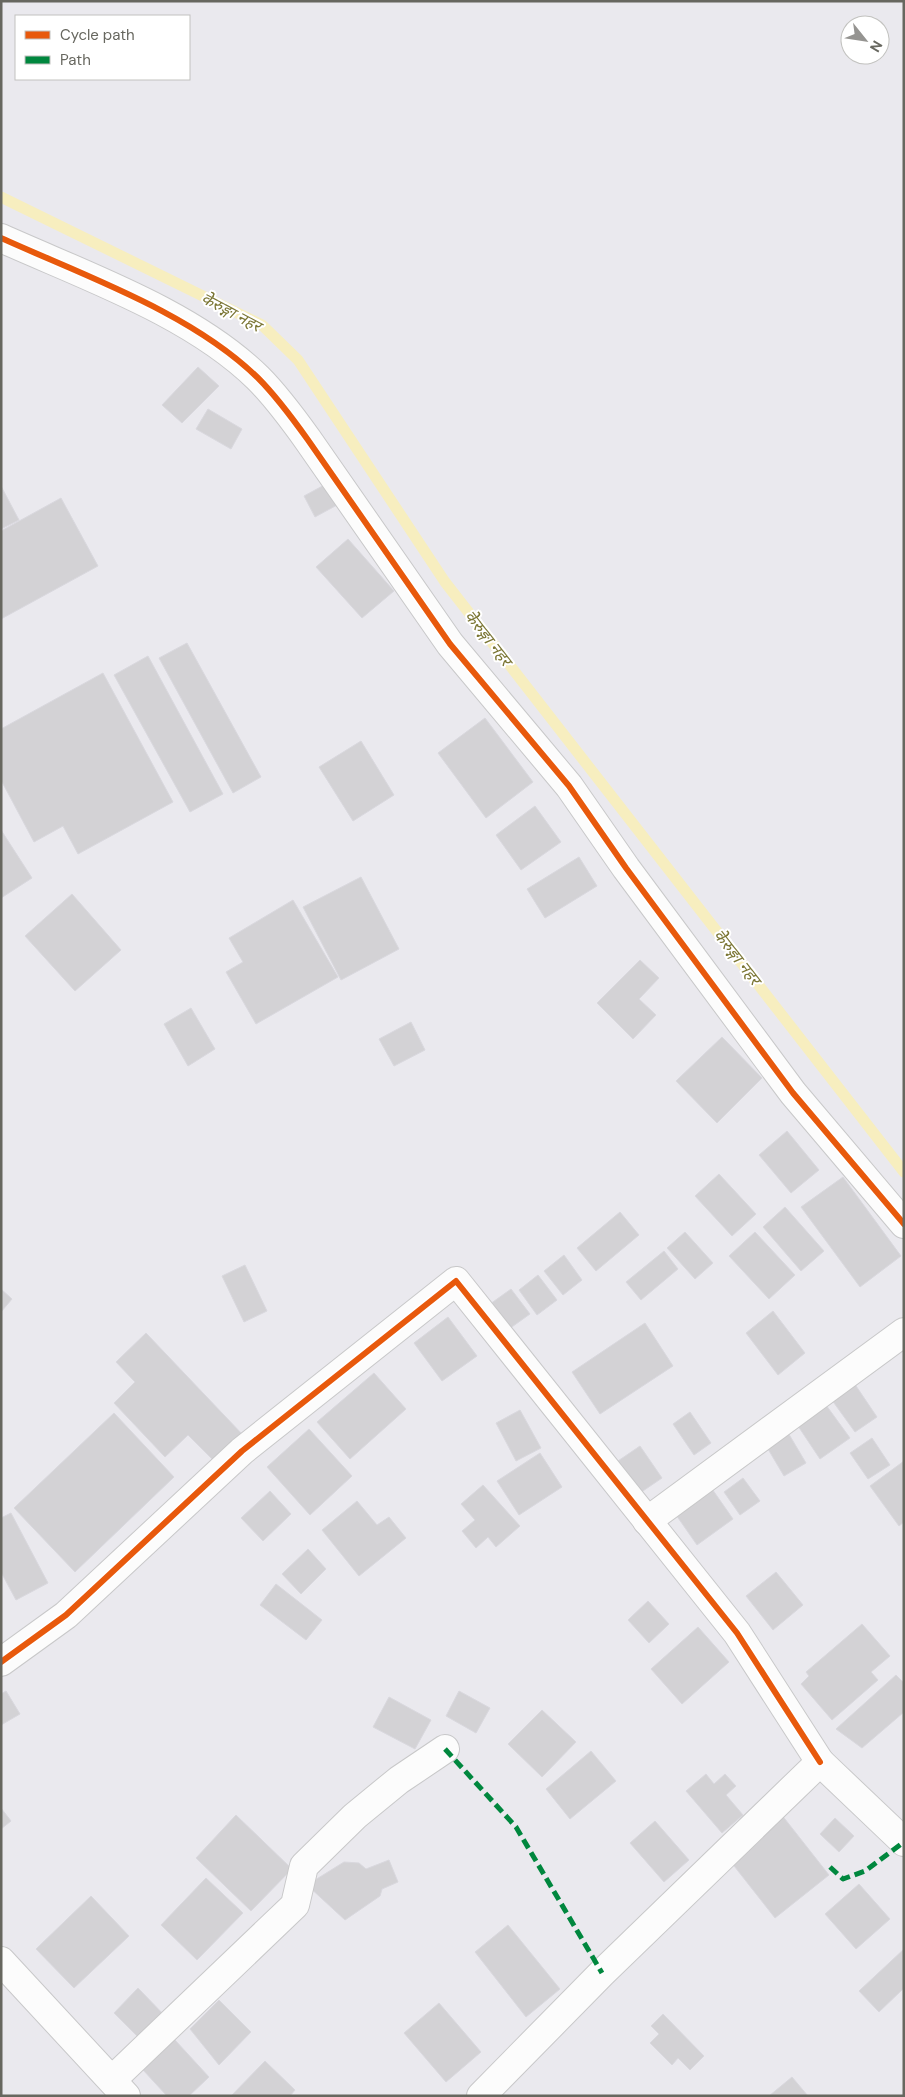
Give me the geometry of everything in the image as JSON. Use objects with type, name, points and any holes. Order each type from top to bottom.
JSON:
[{"type":"street","points":[[1,238],[160,310],[222,347],[258,378],[308,440],[450,644],[569,786],[632,876],[793,1093],[904,1224]]},
{"type":"street","points":[[1,1662],[66,1615],[242,1451],[456,1281],[737,1634],[820,1762],[904,1842]]},
{"type":"street","points":[[647,1520],[904,1332]]},
{"type":"street","points":[[1,1961],[119,2088],[295,1904],[304,1866],[355,1816],[399,1780],[446,1749]]},
{"type":"street","points":[[481,2096],[602,1972],[820,1762]]},
{"type":"building","points":[[198,367],[219,386],[182,423],[162,405]]},
{"type":"building","points":[[208,409],[242,429],[231,449],[196,429]]},
{"type":"building","points":[[328,483],[339,504],[315,517],[304,496]]},
{"type":"building","points":[[1,486],[19,520],[1,529]]},
{"type":"building","points":[[61,498],[98,566],[1,619],[1,531]]},
{"type":"building","points":[[348,539],[394,591],[362,618],[316,567]]},
{"type":"building","points":[[187,643],[261,777],[233,793],[159,658]]},
{"type":"building","points":[[148,656],[223,794],[190,812],[114,675]]},
{"type":"building","points":[[103,673],[173,802],[78,854],[63,826],[34,842],[1,780],[1,729]]},
{"type":"building","points":[[485,718],[533,782],[486,818],[438,753]]},
{"type":"building","points":[[361,741],[394,795],[353,821],[319,767]]},
{"type":"building","points":[[535,806],[561,842],[521,870],[496,835]]},
{"type":"building","points":[[1,830],[32,878],[1,898]]},
{"type":"building","points":[[579,857],[597,886],[545,918],[527,889]]},
{"type":"building","points":[[361,877],[399,949],[341,980],[303,907]]},
{"type":"building","points":[[72,894],[121,950],[75,991],[25,936]]},
{"type":"building","points":[[293,900],[338,977],[256,1024],[226,972],[243,962],[229,938]]},
{"type":"building","points":[[640,960],[659,978],[639,999],[656,1015],[633,1039],[597,1003]]},
{"type":"building","points":[[191,1008],[215,1049],[188,1066],[164,1024]]},
{"type":"building","points":[[411,1022],[425,1050],[394,1066],[379,1039]]},
{"type":"building","points":[[722,1037],[762,1078],[717,1123],[676,1081]]},
{"type":"building","points":[[787,1131],[819,1170],[791,1193],[759,1155]]},
{"type":"building","points":[[719,1174],[756,1214],[732,1236],[695,1196]]},
{"type":"building","points":[[843,1177],[901,1256],[860,1287],[801,1207]]},
{"type":"building","points":[[785,1207],[824,1251],[801,1271],[763,1227]]},
{"type":"building","points":[[620,1212],[639,1235],[596,1271],[577,1248]]},
{"type":"building","points":[[685,1232],[713,1263],[695,1279],[667,1248]]},
{"type":"building","points":[[755,1232],[795,1275],[769,1299],[729,1256]]},
{"type":"building","points":[[664,1251],[678,1269],[641,1300],[626,1282]]},
{"type":"building","points":[[564,1255],[582,1280],[563,1295],[544,1271]]},
{"type":"building","points":[[245,1265],[267,1311],[244,1322],[222,1276]]},
{"type":"building","points":[[538,1275],[557,1300],[537,1315],[519,1290]]},
{"type":"building","points":[[1,1289],[12,1299],[1,1312]]},
{"type":"building","points":[[511,1289],[530,1314],[502,1334],[483,1309]]},
{"type":"building","points":[[773,1311],[805,1353],[778,1375],[746,1333]]},
{"type":"building","points":[[448,1317],[477,1356],[442,1381],[414,1343]]},
{"type":"building","points":[[645,1323],[673,1366],[600,1414],[572,1372]]},
{"type":"building","points":[[146,1333],[242,1434],[214,1461],[188,1435],[165,1457],[114,1403],[135,1382],[116,1362]]},
{"type":"building","points":[[374,1373],[406,1409],[350,1459],[317,1422]]},
{"type":"building","points":[[852,1380],[877,1417],[855,1432],[829,1396]]},
{"type":"building","points":[[826,1405],[850,1438],[820,1459],[798,1426]]},
{"type":"building","points":[[520,1410],[541,1448],[516,1461],[496,1423]]},
{"type":"building","points":[[690,1412],[711,1443],[694,1455],[673,1424]]},
{"type":"building","points":[[114,1413],[174,1477],[75,1572],[14,1508]]},
{"type":"building","points":[[309,1429],[352,1476],[310,1515],[267,1467]]},
{"type":"building","points":[[787,1431],[806,1463],[784,1476],[765,1444]]},
{"type":"building","points":[[872,1438],[890,1465],[868,1479],[850,1453]]},
{"type":"building","points":[[640,1446],[662,1478],[637,1495],[615,1463]]},
{"type":"building","points":[[540,1453],[562,1487],[519,1515],[497,1481]]},
{"type":"building","points":[[904,1461],[904,1522],[899,1526],[870,1486]]},
{"type":"building","points":[[743,1478],[760,1501],[740,1515],[724,1492]]},
{"type":"building","points":[[483,1485],[520,1526],[496,1547],[488,1537],[476,1548],[462,1531],[475,1520],[461,1504]]},
{"type":"building","points":[[710,1486],[733,1519],[697,1545],[674,1512]]},
{"type":"building","points":[[270,1491],[291,1514],[263,1541],[241,1518]]},
{"type":"building","points":[[357,1501],[377,1525],[389,1517],[406,1538],[359,1576],[322,1530]]},
{"type":"building","points":[[11,1513],[48,1583],[16,1600],[1,1572],[1,1518]]},
{"type":"building","points":[[308,1549],[326,1569],[301,1594],[282,1574]]},
{"type":"building","points":[[776,1572],[803,1605],[773,1630],[746,1596]]},
{"type":"building","points":[[276,1584],[322,1620],[306,1640],[260,1605]]},
{"type":"building","points":[[648,1601],[669,1624],[649,1643],[628,1620]]},
{"type":"building","points":[[862,1624],[890,1656],[871,1672],[878,1680],[832,1720],[801,1684],[809,1676],[806,1672]]},
{"type":"building","points":[[698,1627],[729,1662],[682,1704],[651,1669]]},
{"type":"building","points":[[896,1675],[904,1683],[904,1712],[862,1748],[836,1729]]},
{"type":"building","points":[[6,1691],[20,1714],[1,1725],[1,1694]]},
{"type":"building","points":[[459,1691],[490,1708],[476,1733],[446,1716]]},
{"type":"building","points":[[389,1697],[431,1720],[415,1749],[373,1727]]},
{"type":"building","points":[[542,1710],[576,1742],[542,1777],[508,1744]]},
{"type":"building","points":[[591,1751],[616,1781],[570,1819],[546,1789]]},
{"type":"building","points":[[706,1774],[714,1784],[725,1774],[736,1786],[726,1795],[743,1815],[722,1833],[686,1791]]},
{"type":"building","points":[[1,1808],[11,1821],[1,1829]]},
{"type":"building","points":[[781,1814],[829,1875],[775,1918],[727,1857]]},
{"type":"building","points":[[236,1815],[292,1869],[251,1911],[196,1858]]},
{"type":"building","points":[[835,1818],[854,1836],[839,1852],[820,1834]]},
{"type":"building","points":[[655,1821],[689,1860],[664,1882],[630,1843]]},
{"type":"building","points":[[389,1860],[398,1882],[382,1889],[380,1896],[345,1920],[307,1885],[344,1862],[359,1863],[366,1869]]},
{"type":"building","points":[[206,1878],[243,1913],[197,1960],[161,1925]]},
{"type":"building","points":[[859,1884],[890,1919],[856,1949],[825,1914]]},
{"type":"building","points":[[91,1896],[129,1936],[74,1988],[36,1949]]},
{"type":"building","points":[[508,1925],[560,1989],[526,2017],[475,1952]]},
{"type":"building","points":[[904,1949],[904,1988],[879,2012],[859,1991]]},
{"type":"building","points":[[138,1988],[166,2017],[142,2041],[114,2013]]},
{"type":"building","points":[[219,2000],[251,2032],[219,2065],[190,2029]]},
{"type":"building","points":[[439,2003],[481,2052],[446,2082],[404,2033]]},
{"type":"building","points":[[663,2014],[704,2056],[690,2070],[678,2058],[672,2065],[650,2043],[659,2034],[651,2026]]},
{"type":"building","points":[[164,2028],[209,2077],[189,2096],[167,2096],[132,2058]]},
{"type":"building","points":[[265,2061],[295,2090],[290,2096],[231,2096]]},
{"type":"building","points":[[792,2077],[808,2096],[769,2096]]},
{"type":"waterway","name":"केेरुङ्गा नहर","points":[[1,197],[262,325],[298,360],[445,582],[904,1172]]},
{"type":"marked path","points":[[445,1749],[516,1827],[602,1973]]},
{"type":"marked path","points":[[830,1867],[843,1879],[865,1871],[904,1842]]},
{"type":"cycle path","points":[[1,238],[102,282],[170,315],[202,334],[231,355],[265,385],[308,440],[450,644],[569,786],[626,868],[793,1093],[904,1224]]},
{"type":"cycle path","points":[[1,1662],[66,1615],[242,1451],[456,1281],[737,1633],[820,1762]]}]
